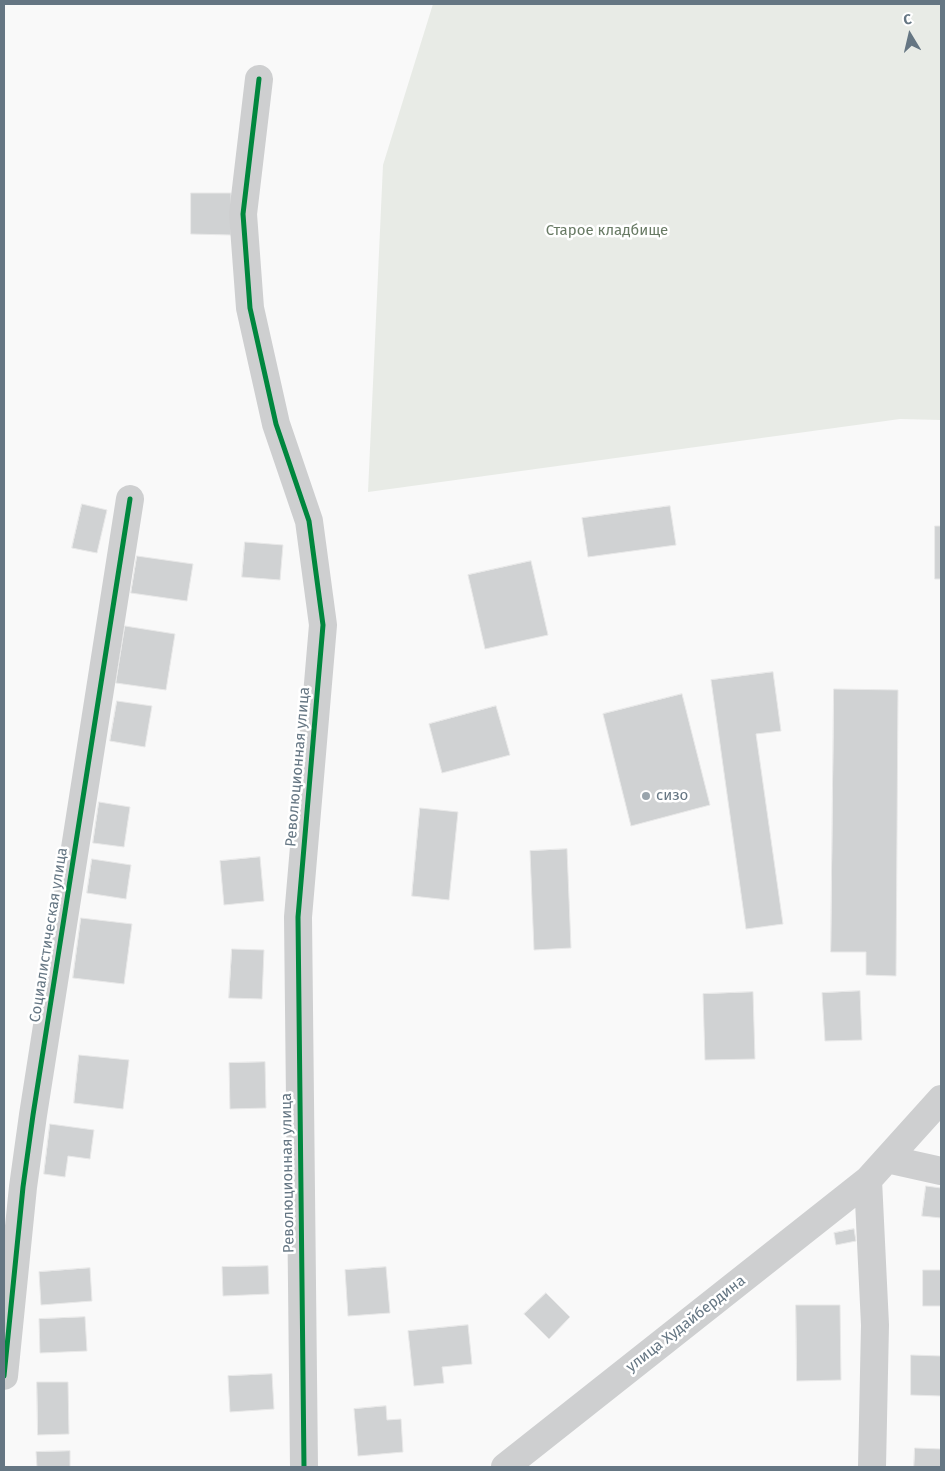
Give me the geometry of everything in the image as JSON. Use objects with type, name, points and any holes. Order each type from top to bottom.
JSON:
[{"type":"street","name":"Революционная улица","points":[[259,79],[243,214],[250,308],[276,424],[309,521],[323,625],[298,917],[304,1467]]},
{"type":"street","name":"Социалистическая улица","points":[[4,1376],[23,1187],[33,1115],[130,499]]},
{"type":"street","name":"улица Худайбердина","points":[[505,1467],[868,1180],[941,1099]]},
{"type":"street","points":[[888,1158],[941,1171]]},
{"type":"street","points":[[868,1180],[875,1325],[872,1467]]},
{"type":"green space","name":"Старое кладбище","points":[[433,4],[941,4],[941,420],[900,419],[368,492],[383,165]]},
{"type":"building","points":[[191,193],[231,193],[231,235],[191,234]]},
{"type":"building","points":[[82,504],[107,510],[97,553],[72,548]]},
{"type":"building","points":[[670,506],[676,545],[588,557],[582,518]]},
{"type":"building","points":[[935,526],[941,526],[941,579],[935,579]]},
{"type":"building","points":[[245,542],[283,545],[280,580],[242,577]]},
{"type":"building","points":[[137,556],[193,564],[187,601],[131,593]]},
{"type":"building","points":[[531,561],[548,635],[485,649],[468,575]]},
{"type":"building","points":[[125,626],[175,634],[166,690],[116,683]]},
{"type":"building","points":[[773,672],[781,731],[756,734],[783,924],[746,929],[711,680]]},
{"type":"building","points":[[834,689],[898,690],[896,976],[866,975],[866,952],[831,952]]},
{"type":"building","points":[[682,694],[710,805],[631,826],[603,714]]},
{"type":"building","points":[[117,701],[152,706],[145,747],[110,741]]},
{"type":"building","points":[[496,706],[510,755],[442,773],[429,724]]},
{"type":"building","points":[[99,802],[130,807],[124,847],[93,843]]},
{"type":"building","points":[[420,808],[458,812],[449,900],[412,896]]},
{"type":"building","points":[[567,849],[571,948],[534,950],[530,851]]},
{"type":"building","points":[[260,857],[264,901],[224,905],[220,861]]},
{"type":"building","points":[[92,859],[131,865],[126,899],[87,893]]},
{"type":"building","points":[[81,918],[132,924],[124,984],[73,978]]},
{"type":"building","points":[[232,949],[264,950],[262,999],[229,998]]},
{"type":"building","points":[[860,991],[862,1040],[825,1041],[822,993]]},
{"type":"building","points":[[753,992],[755,1059],[705,1060],[703,994]]},
{"type":"building","points":[[79,1055],[129,1060],[123,1109],[74,1103]]},
{"type":"building","points":[[265,1062],[266,1108],[230,1109],[229,1063]]},
{"type":"building","points":[[50,1124],[94,1130],[90,1159],[68,1156],[65,1177],[44,1174]]},
{"type":"building","points":[[926,1186],[941,1188],[941,1218],[922,1216]]},
{"type":"building","points":[[854,1229],[856,1241],[836,1245],[834,1233]]},
{"type":"building","points":[[268,1266],[269,1294],[223,1296],[222,1267]]},
{"type":"building","points":[[386,1267],[390,1313],[348,1316],[345,1270]]},
{"type":"building","points":[[90,1268],[92,1301],[41,1305],[39,1272]]},
{"type":"building","points":[[923,1270],[941,1270],[941,1306],[923,1306]]},
{"type":"building","points":[[546,1293],[570,1317],[549,1339],[524,1314]]},
{"type":"building","points":[[796,1305],[840,1305],[841,1380],[797,1381]]},
{"type":"building","points":[[85,1317],[87,1351],[40,1353],[39,1319]]},
{"type":"building","points":[[468,1325],[472,1364],[442,1367],[444,1383],[414,1386],[408,1331]]},
{"type":"building","points":[[911,1355],[941,1356],[941,1396],[911,1395]]},
{"type":"building","points":[[272,1374],[274,1409],[230,1412],[228,1376]]},
{"type":"building","points":[[37,1382],[68,1382],[69,1434],[38,1435]]},
{"type":"building","points":[[386,1406],[387,1420],[401,1419],[403,1452],[358,1456],[354,1409]]},
{"type":"building","points":[[915,1448],[941,1449],[941,1467],[914,1467]]},
{"type":"building","points":[[70,1451],[70,1467],[37,1467],[36,1452]]},
{"type":"cycle path","points":[[259,79],[243,214],[250,308],[276,424],[309,521],[323,625],[298,917],[304,1467]]},
{"type":"cycle path","points":[[4,1376],[23,1187],[33,1115],[130,499]]},
{"type":"place","name":"сизо","points":[[646,796]]}]
